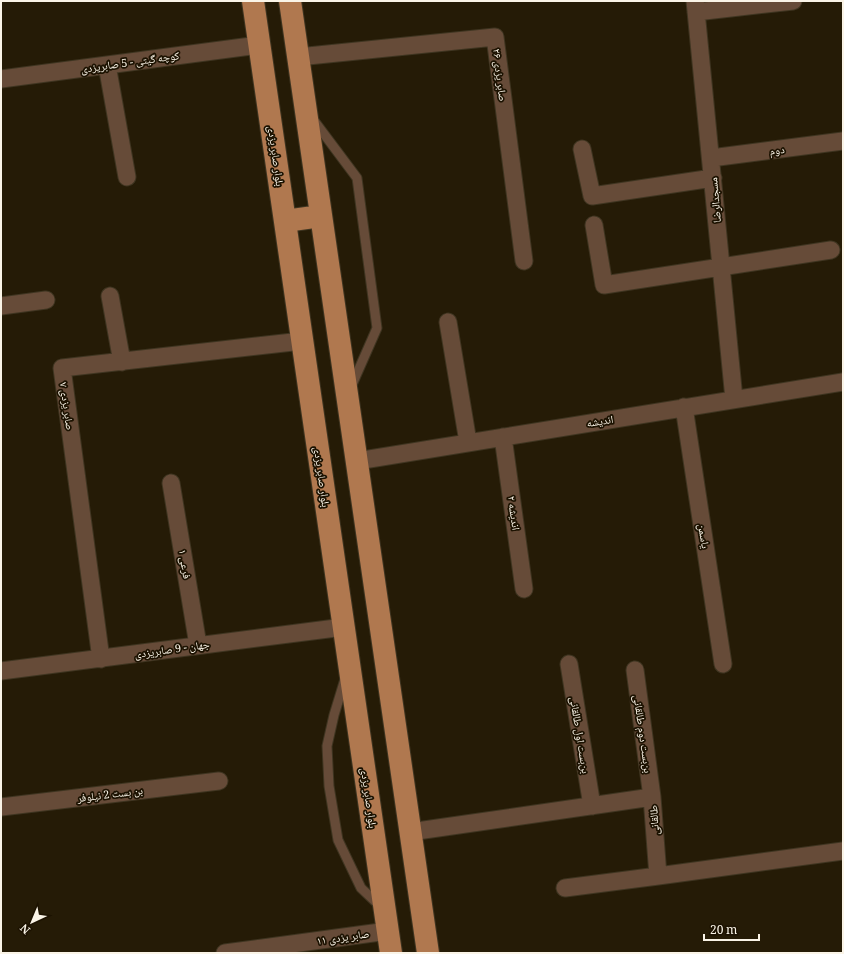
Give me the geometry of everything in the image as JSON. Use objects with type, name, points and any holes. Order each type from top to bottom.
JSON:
[{"type":"main road","name":"بلوار صابر یزدی","points":[[253,1],[391,953]]},
{"type":"main road","points":[[290,1],[428,953]]},
{"type":"main road","points":[[285,221],[321,216]]},
{"type":"street","points":[[696,6],[793,1]]},
{"type":"street","name":"مسجدالرضا","points":[[696,6],[734,399]]},
{"type":"street","name":"صابر یزدی ۲۶","points":[[298,57],[495,37],[524,261]]},
{"type":"street","name":"کوچه گیتی - 5 صابریزدی","points":[[1,79],[259,45]]},
{"type":"street","points":[[107,65],[127,177]]},
{"type":"street","name":"دوم","points":[[711,158],[843,141]]},
{"type":"street","points":[[582,149],[592,196],[713,178]]},
{"type":"street","points":[[594,225],[604,285],[831,250]]},
{"type":"street","points":[[110,296],[122,362]]},
{"type":"street","points":[[1,306],[46,300]]},
{"type":"street","points":[[448,322],[468,442]]},
{"type":"street","name":"صابر یزدی ۷","points":[[100,659],[62,368],[302,341]]},
{"type":"street","name":"اندیشه","points":[[357,461],[843,382]]},
{"type":"street","name":"یاسمن","points":[[684,407],[723,664]]},
{"type":"street","name":"اندیشه ۲","points":[[504,437],[524,588]]},
{"type":"street","name":"فرعی ۱","points":[[171,483],[198,645]]},
{"type":"street","name":"جهان - 9 صابریزدی","points":[[1,671],[344,626]]},
{"type":"street","name":"بن‌بست اول طالقانی","points":[[569,664],[592,806]]},
{"type":"street","name":"بن‌بست دوم طالقانی","points":[[635,670],[652,797]]},
{"type":"street","name":"بن بست 2 نیلوفر","points":[[1,807],[219,781]]},
{"type":"street","name":"طالقانی","points":[[410,832],[652,797],[658,876]]},
{"type":"street","points":[[565,888],[843,851]]},
{"type":"street","name":"صابر یزدی ۱۱","points":[[225,953],[387,921]]},
{"type":"lane","points":[[306,110],[357,178],[377,328],[347,396]]},
{"type":"lane","points":[[349,664],[334,715],[327,746],[329,786],[338,840],[361,888],[387,921]]}]
